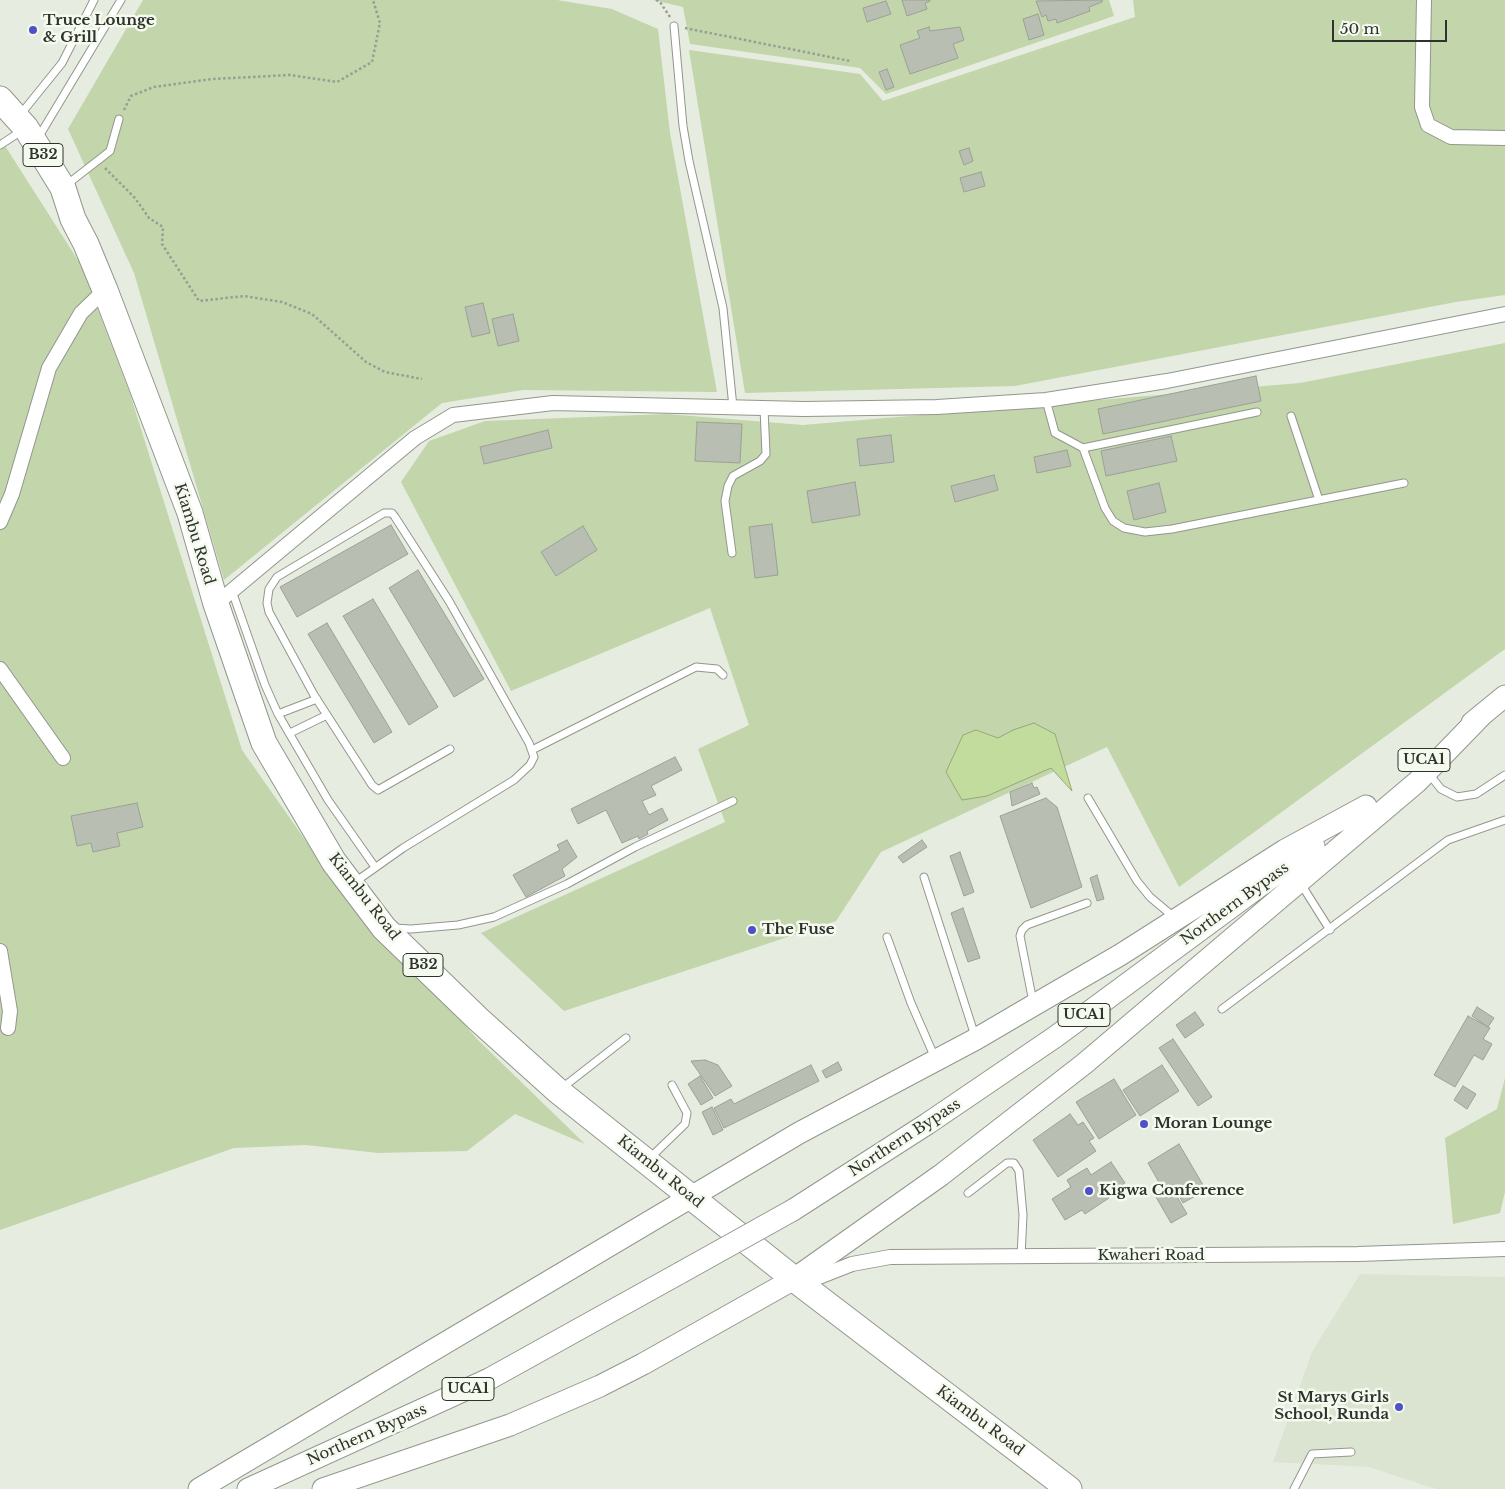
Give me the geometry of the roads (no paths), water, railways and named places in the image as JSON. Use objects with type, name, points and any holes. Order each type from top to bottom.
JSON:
[{"type":"highway","name":"Kiambu Road","points":[[0,99],[15,133],[50,196],[73,219]]},
{"type":"highway","name":"Kiambu Road","points":[[15,133],[63,188],[73,219],[86,244],[105,290],[224,598],[264,743],[334,862],[384,928],[478,1020],[558,1091],[798,1281],[1069,1489]]},
{"type":"main road","name":"Northern Bypass","points":[[248,1489],[489,1380],[793,1210],[927,1124],[1054,1037],[1298,859],[1505,696]]},
{"type":"main road","points":[[323,1489],[510,1425],[600,1386],[798,1281],[1069,1076],[1300,883],[1427,772],[1482,715]]},
{"type":"main road","points":[[199,1489],[799,1133],[976,1039],[1120,954],[1285,850],[1366,806]]},
{"type":"street","points":[[1424,0],[1422,107],[1428,126],[1451,137],[1505,138]]},
{"type":"street","points":[[0,522],[12,494],[49,368],[82,313],[105,290]]},
{"type":"street","points":[[224,598],[415,438],[453,415],[553,403],[764,408],[937,407],[1046,400],[1167,381],[1505,314]]},
{"type":"street","points":[[0,669],[63,758]]},
{"type":"street","points":[[0,951],[10,1011],[8,1028]]},
{"type":"street","name":"Kwaheri Road","points":[[798,1281],[852,1264],[890,1257],[1358,1254],[1505,1249]]},
{"type":"lane","points":[[15,133],[62,63],[94,0]]},
{"type":"lane","points":[[15,133],[121,0]]},
{"type":"lane","points":[[674,26],[683,126],[689,161],[723,308],[733,407]]},
{"type":"lane","points":[[63,188],[110,151],[119,120]]},
{"type":"lane","points":[[1046,400],[1055,433],[1082,448],[1105,508],[1113,521],[1124,528],[1146,532],[1172,529],[1404,483]]},
{"type":"lane","points":[[732,553],[725,501],[728,486],[733,476],[760,462],[766,454],[764,408]]},
{"type":"lane","points":[[1082,448],[1257,412]]},
{"type":"lane","points":[[1291,416],[1319,500]]},
{"type":"lane","points":[[352,885],[375,867],[514,780],[530,765],[534,757],[532,750],[449,601],[392,513],[384,512],[277,577],[269,589],[269,612],[316,699],[372,785],[378,790],[450,749]]},
{"type":"lane","points":[[224,598],[278,714],[328,800],[375,867]]},
{"type":"lane","points":[[532,750],[696,667],[717,669],[723,675]]},
{"type":"lane","points":[[278,714],[316,699]]},
{"type":"lane","points":[[290,733],[327,715]]},
{"type":"lane","points":[[1427,772],[1448,795],[1457,797],[1476,794],[1505,775]]},
{"type":"lane","points":[[1088,798],[1137,881],[1150,897],[1175,919]]},
{"type":"lane","points":[[384,928],[411,929],[458,925],[494,917],[567,884],[635,847],[733,801]]},
{"type":"lane","points":[[1222,1009],[1448,840],[1505,820]]},
{"type":"lane","points":[[924,877],[976,1039]]},
{"type":"lane","points":[[1300,883],[1330,930]]},
{"type":"lane","points":[[1034,1005],[1020,936],[1022,930],[1027,924],[1087,903]]},
{"type":"lane","points":[[887,937],[911,1003],[936,1060]]},
{"type":"lane","points":[[558,1091],[626,1038]]},
{"type":"lane","points":[[646,1162],[685,1124],[688,1113],[672,1085]]},
{"type":"lane","points":[[968,1193],[1007,1163],[1014,1163],[1018,1171],[1023,1215],[1021,1257]]},
{"type":"lane","points":[[1294,1489],[1312,1454],[1350,1452]]},
{"type":"place","name":"Truce Lounge & Grill","points":[[33,30]]},
{"type":"place","name":"The Fuse","points":[[752,930]]},
{"type":"place","name":"Moran Lounge","points":[[1144,1124]]},
{"type":"place","name":"Kigwa Conference","points":[[1089,1191]]},
{"type":"place","name":"St Marys Girls School, Runda","points":[[1399,1407]]}]
